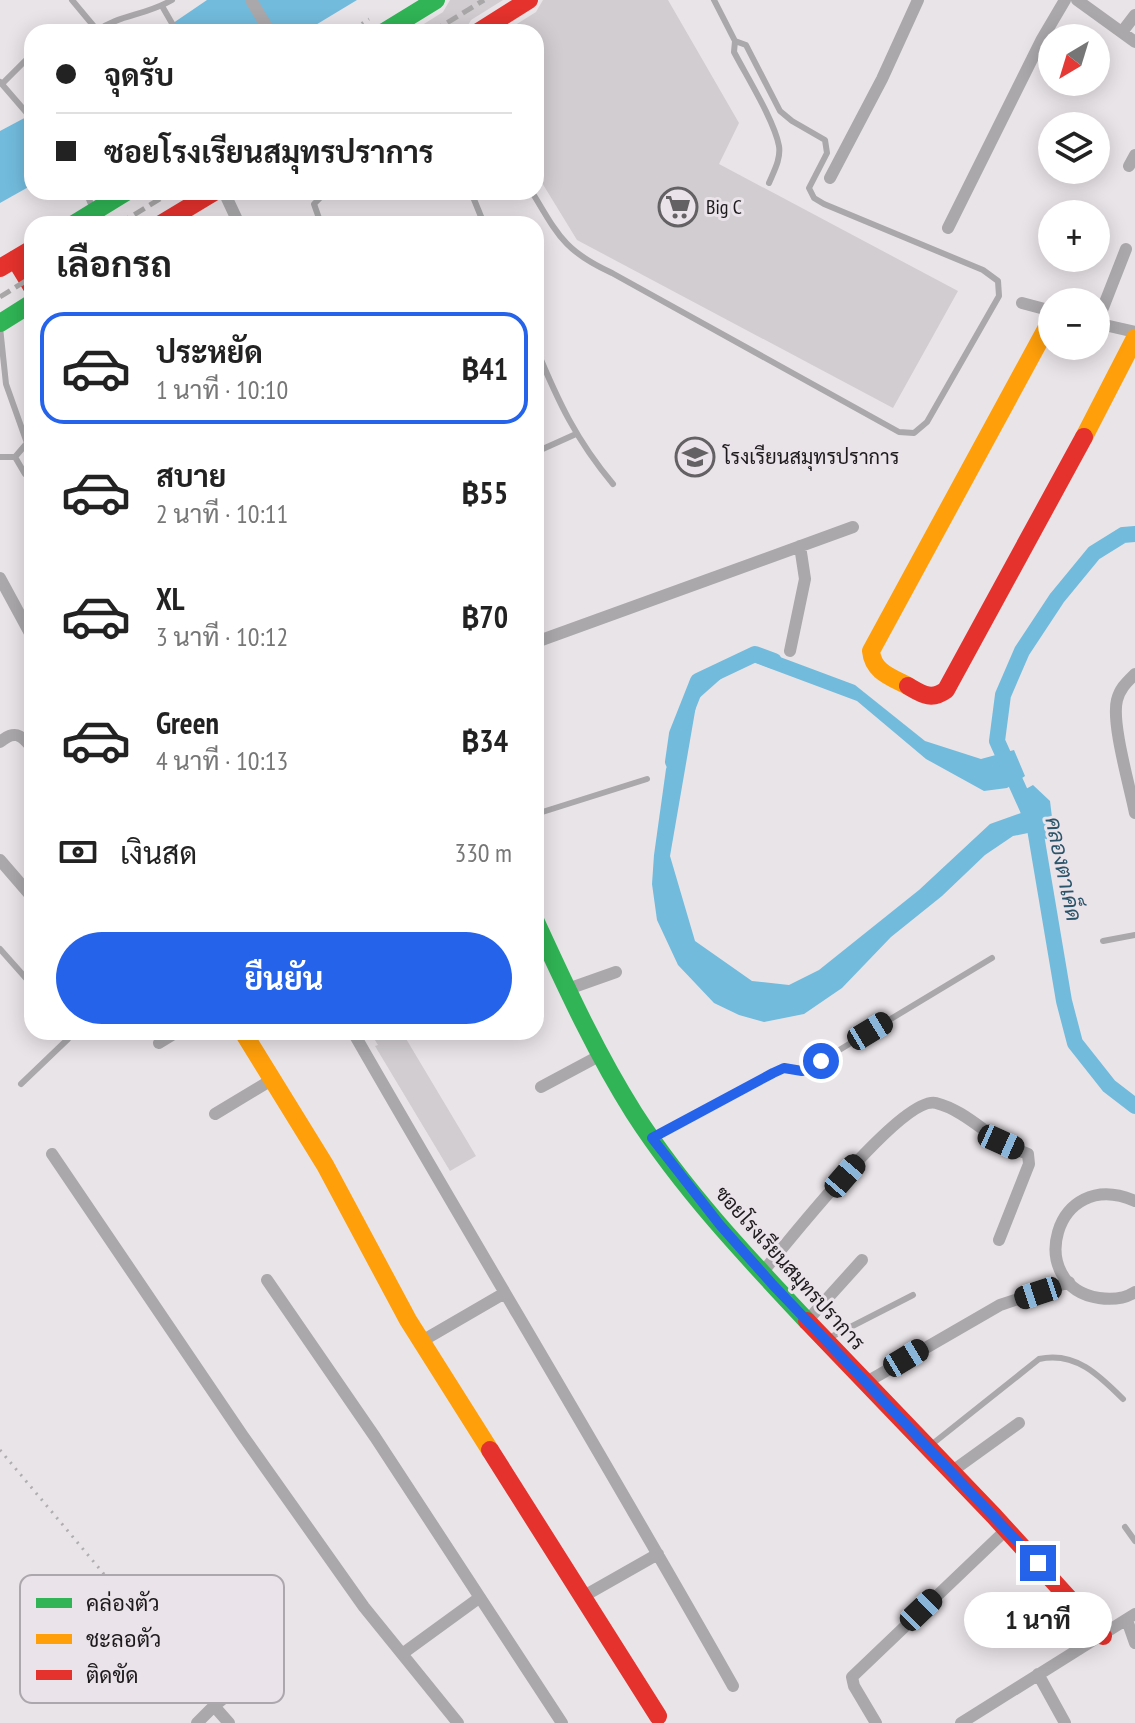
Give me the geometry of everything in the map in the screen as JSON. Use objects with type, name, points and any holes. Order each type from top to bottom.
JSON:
[{"type":"main road","points":[[397,24],[436,0]]},
{"type":"main road","points":[[491,24],[529,0]]},
{"type":"main road","points":[[87,216],[113,200]]},
{"type":"main road","points":[[174,216],[201,200]]},
{"type":"main road","points":[[7,264],[24,280]]},
{"type":"main road","points":[[0,323],[24,308]]},
{"type":"main road","points":[[1038,344],[871,651],[878,670],[928,697],[938,696],[946,690],[1091,425],[1135,335]]},
{"type":"main road","name":"ซอยโรงเรียนสมุทรปราการ","points":[[544,939],[599,1056],[652,1138],[720,1225],[1103,1636]]},
{"type":"main road","points":[[248,1040],[325,1165],[422,1341],[658,1716]]},
{"type":"street","points":[[251,0],[265,24]]},
{"type":"street","points":[[830,178],[882,79],[918,0]]},
{"type":"street","points":[[948,228],[1042,39],[1065,0]]},
{"type":"street","points":[[1077,0],[1135,42]]},
{"type":"street","points":[[1122,32],[1135,15]]},
{"type":"street","points":[[1110,288],[1126,249]]},
{"type":"street","points":[[1022,303],[1038,307]]},
{"type":"street","points":[[1110,327],[1135,335]]},
{"type":"street","points":[[544,639],[853,527]]},
{"type":"street","points":[[790,651],[805,579],[800,546]]},
{"type":"street","points":[[0,578],[24,622]]},
{"type":"street","points":[[1135,674],[1121,689],[1116,703],[1135,813]]},
{"type":"street","points":[[0,742],[16,733],[24,737]]},
{"type":"street","points":[[0,860],[24,888]]},
{"type":"street","points":[[568,989],[616,972]]},
{"type":"street","points":[[159,1043],[164,1040]]},
{"type":"street","points":[[358,1040],[733,1686]]},
{"type":"street","points":[[541,1087],[599,1056]]},
{"type":"street","points":[[215,1114],[273,1079]]},
{"type":"street","points":[[762,1273],[875,1141],[923,1105],[935,1102],[977,1123],[1001,1142],[1028,1154],[1029,1164],[999,1240]]},
{"type":"street","points":[[52,1154],[243,1436],[364,1607],[458,1723]]},
{"type":"street","points":[[1135,1201],[1115,1194],[1096,1195],[1078,1202],[1064,1216],[1056,1234],[1055,1254],[1061,1272],[1069,1282],[1091,1297],[1110,1300],[1135,1292]]},
{"type":"street","points":[[807,1321],[862,1260]]},
{"type":"street","points":[[267,1280],[375,1437],[562,1723]]},
{"type":"street","points":[[865,1383],[1000,1305],[1069,1282]]},
{"type":"street","points":[[422,1341],[503,1294]]},
{"type":"street","points":[[951,1472],[1019,1423]]},
{"type":"street","points":[[876,1723],[852,1677],[1006,1530]]},
{"type":"street","points":[[584,1596],[658,1554]]},
{"type":"street","points":[[402,1654],[479,1598]]},
{"type":"street","points":[[961,1723],[1131,1617],[1135,1643]]},
{"type":"street","points":[[1038,1674],[1065,1723]]},
{"type":"street","points":[[197,1723],[218,1703]]},
{"type":"street","points":[[214,1706],[229,1723]]},
{"type":"lane","points":[[72,0],[91,24]]},
{"type":"lane","points":[[107,24],[140,16],[172,0]]},
{"type":"lane","points":[[714,0],[735,41],[734,52],[779,147],[778,161],[769,183]]},
{"type":"lane","points":[[162,6],[172,24]]},
{"type":"lane","points":[[537,200],[562,242],[587,261],[899,432],[914,433],[927,422],[999,296],[998,281],[983,270],[814,198],[809,188],[827,153],[825,140],[780,111],[746,45],[735,41]]},
{"type":"lane","points":[[24,61],[1,83],[24,109]]},
{"type":"lane","points":[[89,200],[94,212]]},
{"type":"lane","points":[[0,323],[6,384],[24,435]]},
{"type":"lane","points":[[544,367],[562,411],[589,456],[613,484]]},
{"type":"lane","points":[[544,448],[576,434]]},
{"type":"lane","points":[[0,457],[15,457],[24,446]]},
{"type":"lane","points":[[15,457],[24,472]]},
{"type":"lane","points":[[544,811],[647,779]]},
{"type":"lane","points":[[1103,941],[1135,935]]},
{"type":"lane","points":[[0,949],[24,976]]},
{"type":"lane","points":[[652,1138],[773,1073],[784,1068],[802,1071],[821,1061],[992,958]]},
{"type":"lane","points":[[21,1084],[67,1040]]},
{"type":"lane","points":[[825,1340],[913,1295]]},
{"type":"lane","points":[[928,1448],[1039,1359],[1053,1356],[1084,1365],[1123,1399]]},
{"type":"lane","points":[[1125,1527],[1135,1541]]},
{"type":"path","points":[[361,24],[369,19]]},
{"type":"path","points":[[0,1450],[104,1575]]},
{"type":"water","points":[[207,0],[357,0],[317,24],[172,24]]},
{"type":"water","points":[[24,118],[24,190],[0,203],[0,131]]},
{"type":"water","points":[[755,654],[780,657],[855,685],[925,741],[981,759],[1014,750],[1025,776],[1007,788],[984,791],[926,759],[857,701],[753,662],[724,676],[697,700],[670,856],[695,941],[752,981],[789,985],[819,970],[919,890],[990,824],[1021,813],[1015,795],[1033,785],[1050,801],[1055,842],[1028,833],[1013,836],[985,855],[942,896],[891,937],[842,988],[804,1014],[764,1022],[714,1003],[678,965],[657,920],[652,884],[666,769],[690,702],[702,679]]},
{"type":"building","points":[[450,0],[503,0],[469,24],[424,24],[443,12]]},
{"type":"building","name":"Big C","points":[[543,0],[668,0],[739,123],[719,164],[958,291],[893,408],[577,240],[544,186],[544,24],[517,24],[536,12]]},
{"type":"building","points":[[375,1040],[407,1040],[476,1156],[450,1171],[375,1046],[378,1045]]},
{"type":"waterway","name":"คลองตาเค็ด","points":[[1135,534],[1123,535],[1094,553],[1057,598],[1022,651],[1003,695],[997,741],[1034,823],[1064,1001],[1075,1043],[1109,1086],[1135,1106]]},
{"type":"waterway","points":[[673,762],[677,734],[698,681],[755,654],[774,661]]},
{"type":"railway","points":[[445,24],[484,0]]},
{"type":"railway","points":[[132,216],[158,200]]},
{"type":"railway","points":[[0,297],[24,282]]},
{"type":"traffic: fast","points":[[397,24],[436,0]]},
{"type":"traffic: fast","points":[[87,216],[113,200]]},
{"type":"traffic: fast","points":[[0,323],[24,308]]},
{"type":"traffic: fast","points":[[544,939],[594,1043],[653,1141],[716,1221],[807,1321]]},
{"type":"traffic: slow","points":[[1084,437],[1135,338]]},
{"type":"traffic: slow","points":[[908,686],[879,669],[871,651],[1038,344]]},
{"type":"traffic: slow","points":[[248,1040],[325,1165],[408,1320],[490,1450]]},
{"type":"traffic: jam","points":[[491,24],[529,0]]},
{"type":"traffic: jam","points":[[174,216],[201,200]]},
{"type":"traffic: jam","points":[[0,268],[24,254]]},
{"type":"traffic: jam","points":[[15,259],[24,274]]},
{"type":"traffic: jam","points":[[908,686],[931,696],[946,690],[1084,437]]},
{"type":"traffic: jam","points":[[807,1321],[994,1516],[1103,1636]]},
{"type":"traffic: jam","points":[[490,1450],[658,1716]]},
{"type":"place","name":"Big C","points":[[678,207]]},
{"type":"place","name":"โรงเรียนสมุทรปราการ","points":[[695,457]]},
{"type":"route","points":[[821,1061],[802,1071],[784,1068],[773,1073],[652,1138],[720,1225],[773,1285],[1038,1563]]}]
